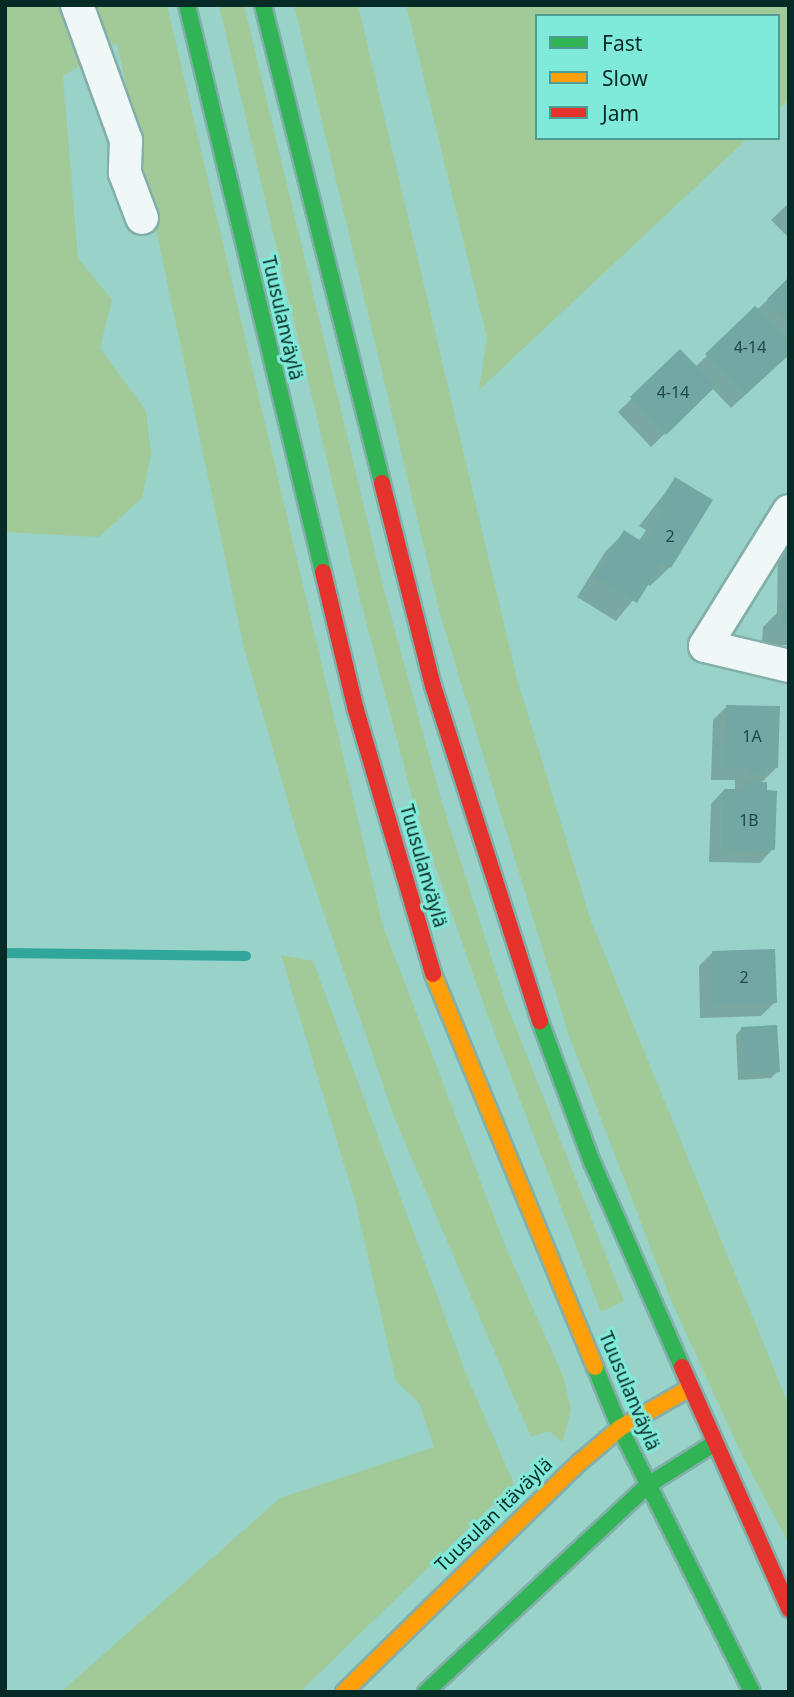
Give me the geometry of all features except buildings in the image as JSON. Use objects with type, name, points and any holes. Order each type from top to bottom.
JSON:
[{"type":"main road","name":"Tuusulanväylä","points":[[187,5],[352,697],[436,984],[620,1428],[752,1692]]},
{"type":"main road","points":[[263,5],[426,659],[506,923],[592,1161],[688,1389],[789,1609]]},
{"type":"main road","name":"Tuusulan itäväylä","points":[[344,1692],[526,1512],[620,1428],[688,1389]]},
{"type":"main road","points":[[426,1692],[648,1485],[713,1444]]},
{"type":"street","points":[[77,5],[126,140],[125,173],[142,218]]},
{"type":"street","points":[[789,511],[705,646],[789,666]]},
{"type":"green space","points":[[5,5],[167,5],[383,926],[506,1248],[563,1376],[571,1409],[563,1442],[549,1431],[531,1437],[394,1117],[300,844],[244,648],[117,43],[63,76],[78,258],[112,300],[100,348],[146,411],[151,454],[142,498],[99,537],[5,532]]},
{"type":"green space","points":[[219,5],[244,5],[385,594],[442,803],[506,1003],[624,1301],[601,1312],[485,1008],[415,808],[359,595]]},
{"type":"green space","points":[[294,5],[358,5],[517,679],[591,921],[789,1406],[789,1544],[741,1453],[670,1298],[568,1033],[440,614]]},
{"type":"green space","points":[[406,5],[789,5],[789,100],[780,108],[780,14],[535,14],[535,140],[746,140],[479,390],[487,338]]},
{"type":"green space","points":[[281,955],[313,961],[468,1379],[514,1484],[300,1692],[61,1692],[280,1498],[434,1447],[419,1403],[396,1381],[356,1204]]},
{"type":"waterway","points":[[5,953],[246,956]]},
{"type":"traffic: fast","points":[[187,5],[323,572]]},
{"type":"traffic: fast","points":[[263,5],[382,483]]},
{"type":"traffic: fast","points":[[540,1021],[592,1162],[682,1367]]},
{"type":"traffic: fast","points":[[595,1367],[620,1428],[752,1692]]},
{"type":"traffic: fast","points":[[426,1692],[648,1485],[713,1444]]},
{"type":"traffic: slow","points":[[433,974],[595,1367]]},
{"type":"traffic: slow","points":[[344,1692],[580,1462],[620,1428],[688,1389]]},
{"type":"traffic: jam","points":[[382,483],[433,686],[540,1021]]},
{"type":"traffic: jam","points":[[323,572],[356,710],[433,974]]},
{"type":"traffic: jam","points":[[682,1367],[789,1609]]}]
